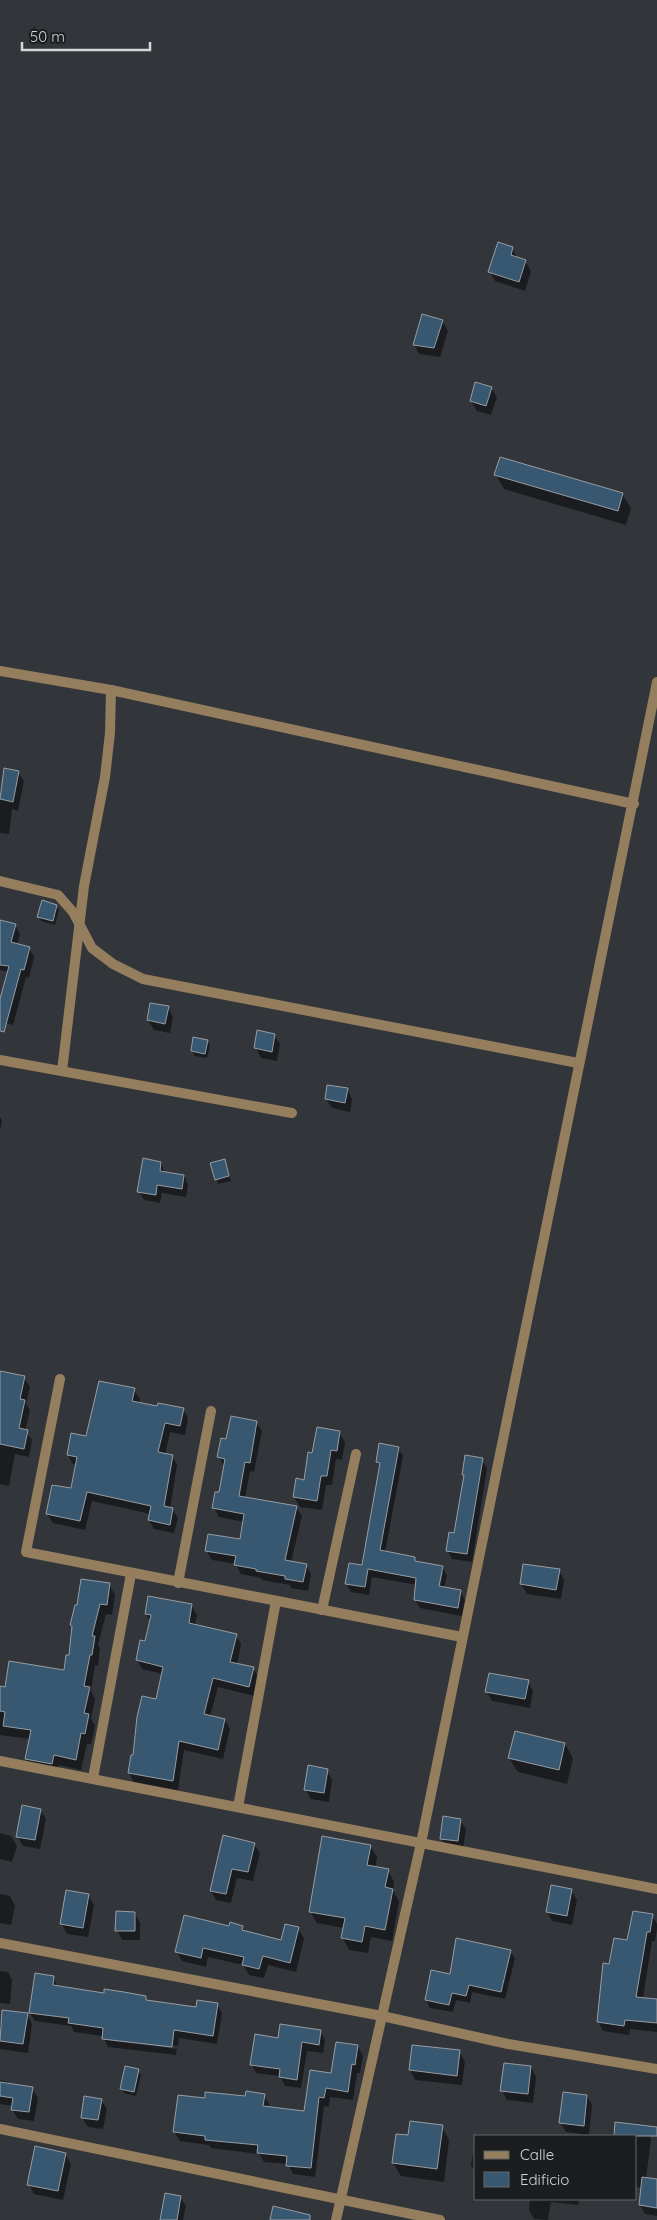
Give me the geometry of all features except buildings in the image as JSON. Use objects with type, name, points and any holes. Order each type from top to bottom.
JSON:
[{"type":"street","points":[[0,672],[111,690],[634,804]]},
{"type":"street","points":[[336,2220],[421,1843],[578,1063],[634,804],[657,682]]},
{"type":"street","points":[[62,1071],[79,923],[89,858],[106,777],[111,690]]},
{"type":"street","points":[[0,881],[58,895],[73,912],[92,948],[113,964],[143,979],[578,1063]]},
{"type":"street","points":[[0,1060],[292,1114]]},
{"type":"street","points":[[60,1379],[26,1552],[462,1638]]},
{"type":"street","points":[[178,1583],[211,1411]]},
{"type":"street","points":[[322,1610],[356,1454]]},
{"type":"street","points":[[93,1778],[131,1574]]},
{"type":"street","points":[[238,1807],[276,1602]]},
{"type":"street","points":[[0,1761],[657,1889]]},
{"type":"street","points":[[0,1943],[382,2016],[508,2044],[657,2070]]},
{"type":"street","points":[[0,2129],[440,2220]]}]
